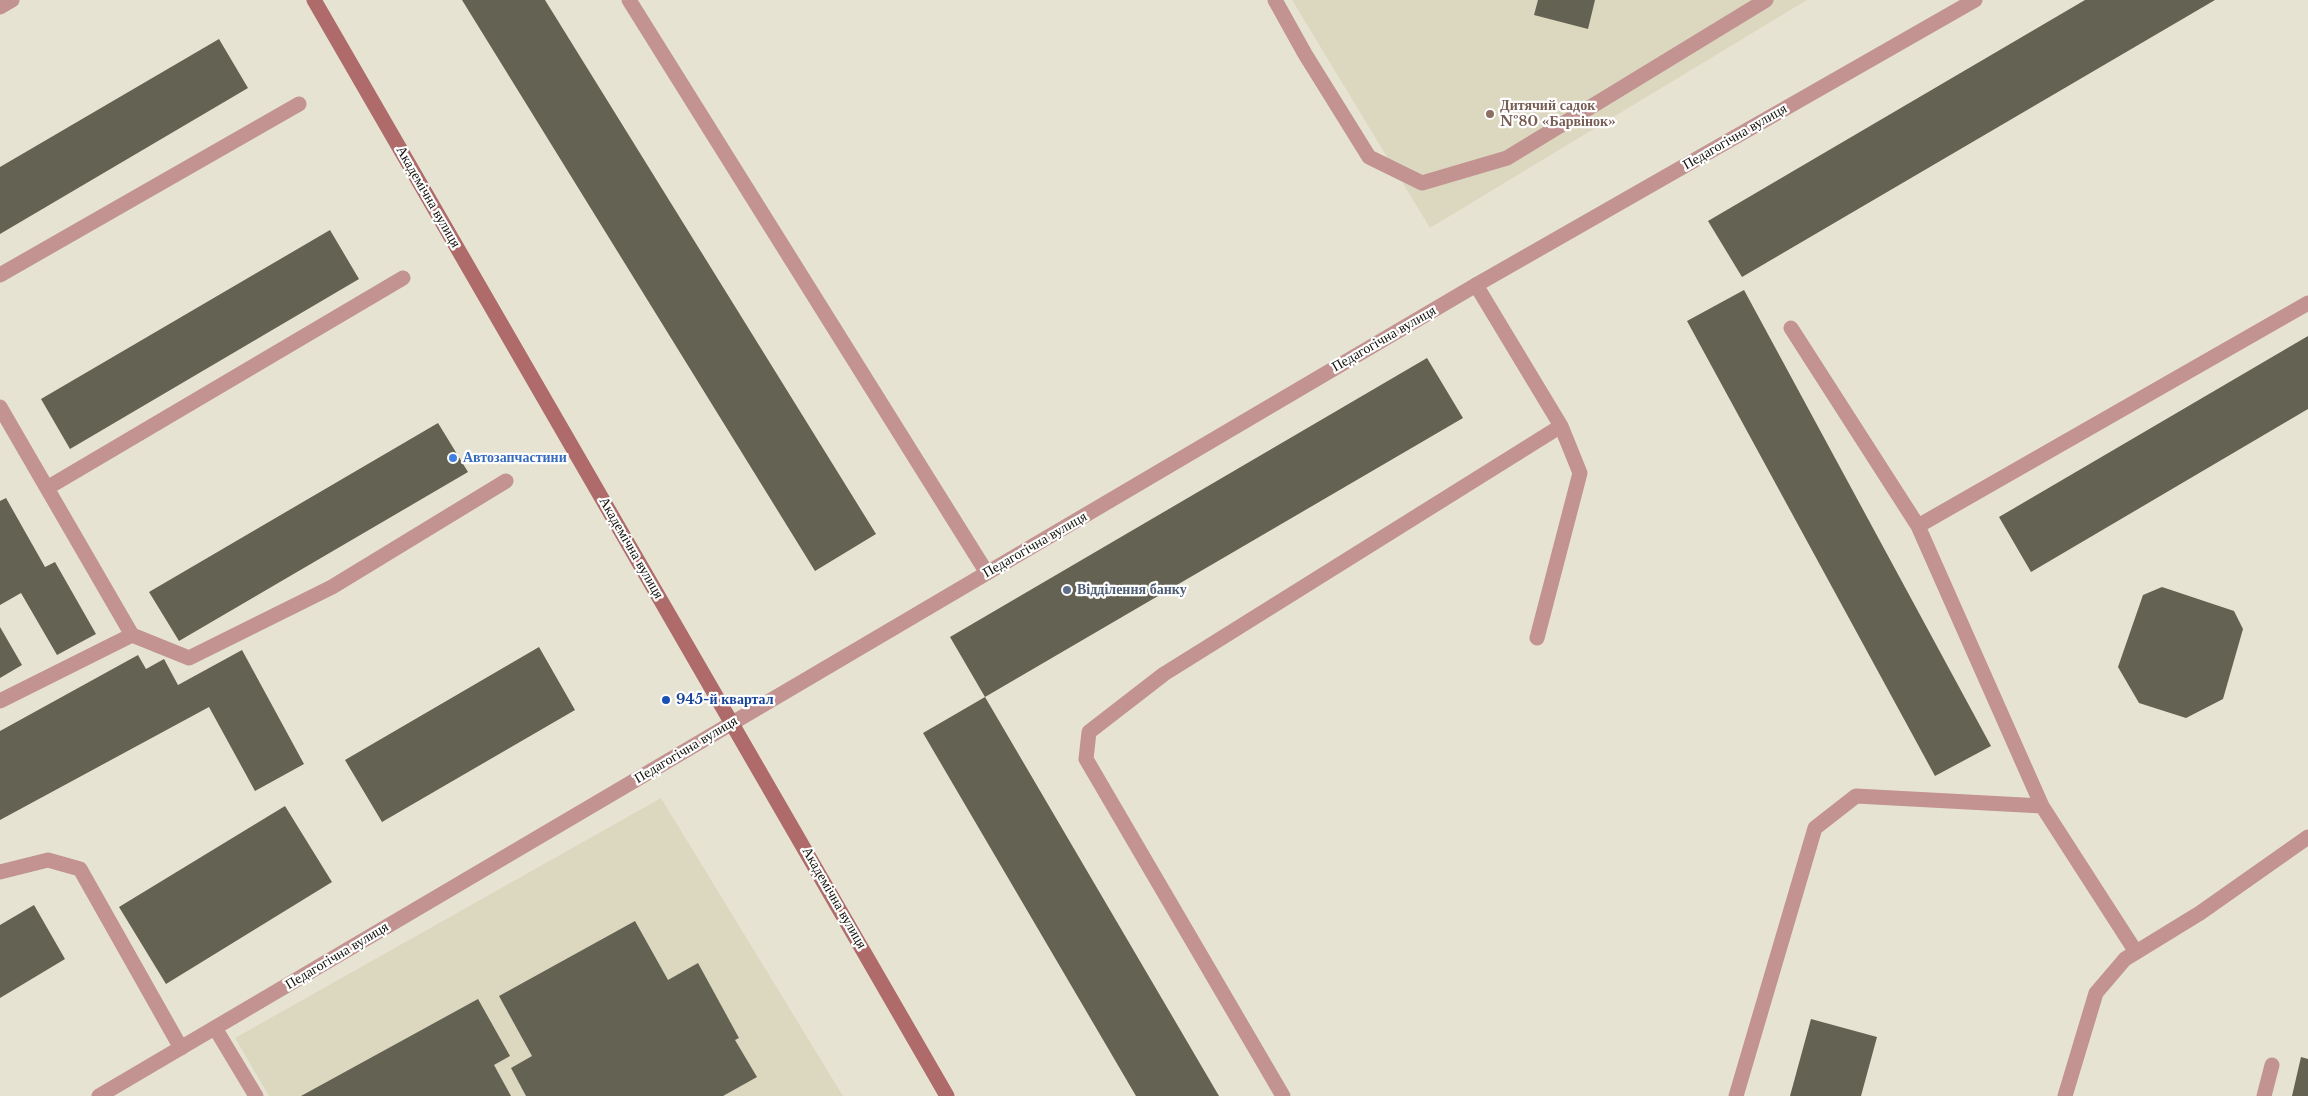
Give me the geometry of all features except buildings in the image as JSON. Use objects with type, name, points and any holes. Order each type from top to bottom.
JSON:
[{"type":"main road","name":"Академічна вулиця","points":[[314,0],[948,1096]]},
{"type":"street","points":[[0,7],[12,0]]},
{"type":"street","points":[[629,0],[987,573]]},
{"type":"street","points":[[1275,0],[1305,54],[1369,157],[1422,183],[1508,158],[1766,0]]},
{"type":"street","name":"Педагогічна вулиця","points":[[99,1096],[1476,285],[1975,0]]},
{"type":"street","points":[[0,275],[299,104]]},
{"type":"street","points":[[47,488],[403,278]]},
{"type":"street","points":[[1476,285],[1561,426],[1580,473],[1537,638]]},
{"type":"street","points":[[1918,526],[2308,303]]},
{"type":"street","points":[[1791,328],[1918,526],[2042,806],[2136,952]]},
{"type":"street","points":[[0,407],[132,635],[189,658],[332,586],[506,481]]},
{"type":"street","points":[[1283,1096],[1086,759],[1089,732],[1164,674],[1561,426]]},
{"type":"street","points":[[0,701],[132,635]]},
{"type":"street","points":[[1736,1096],[1814,828],[1856,796],[2042,806]]},
{"type":"street","points":[[2065,1096],[2096,993],[2125,959],[2200,913],[2308,837]]},
{"type":"street","points":[[0,872],[48,860],[80,869],[182,1048]]},
{"type":"street","points":[[215,1028],[256,1096]]},
{"type":"street","points":[[2264,1096],[2272,1065]]},
{"type":"shaded area","name":"Дитячий садок №80 «Барвінок»","points":[[1292,0],[1807,0],[1430,228]]},
{"type":"shaded area","points":[[661,798],[843,1096],[269,1096],[235,1038]]},
{"type":"place","name":"Дитячий садок №80 «Барвінок»","points":[[1490,114]]},
{"type":"place","name":"Автозапчастини","points":[[453,458]]},
{"type":"place","name":"Відділення банку","points":[[1067,590]]},
{"type":"place","name":"945-й квартал","points":[[666,700]]}]
